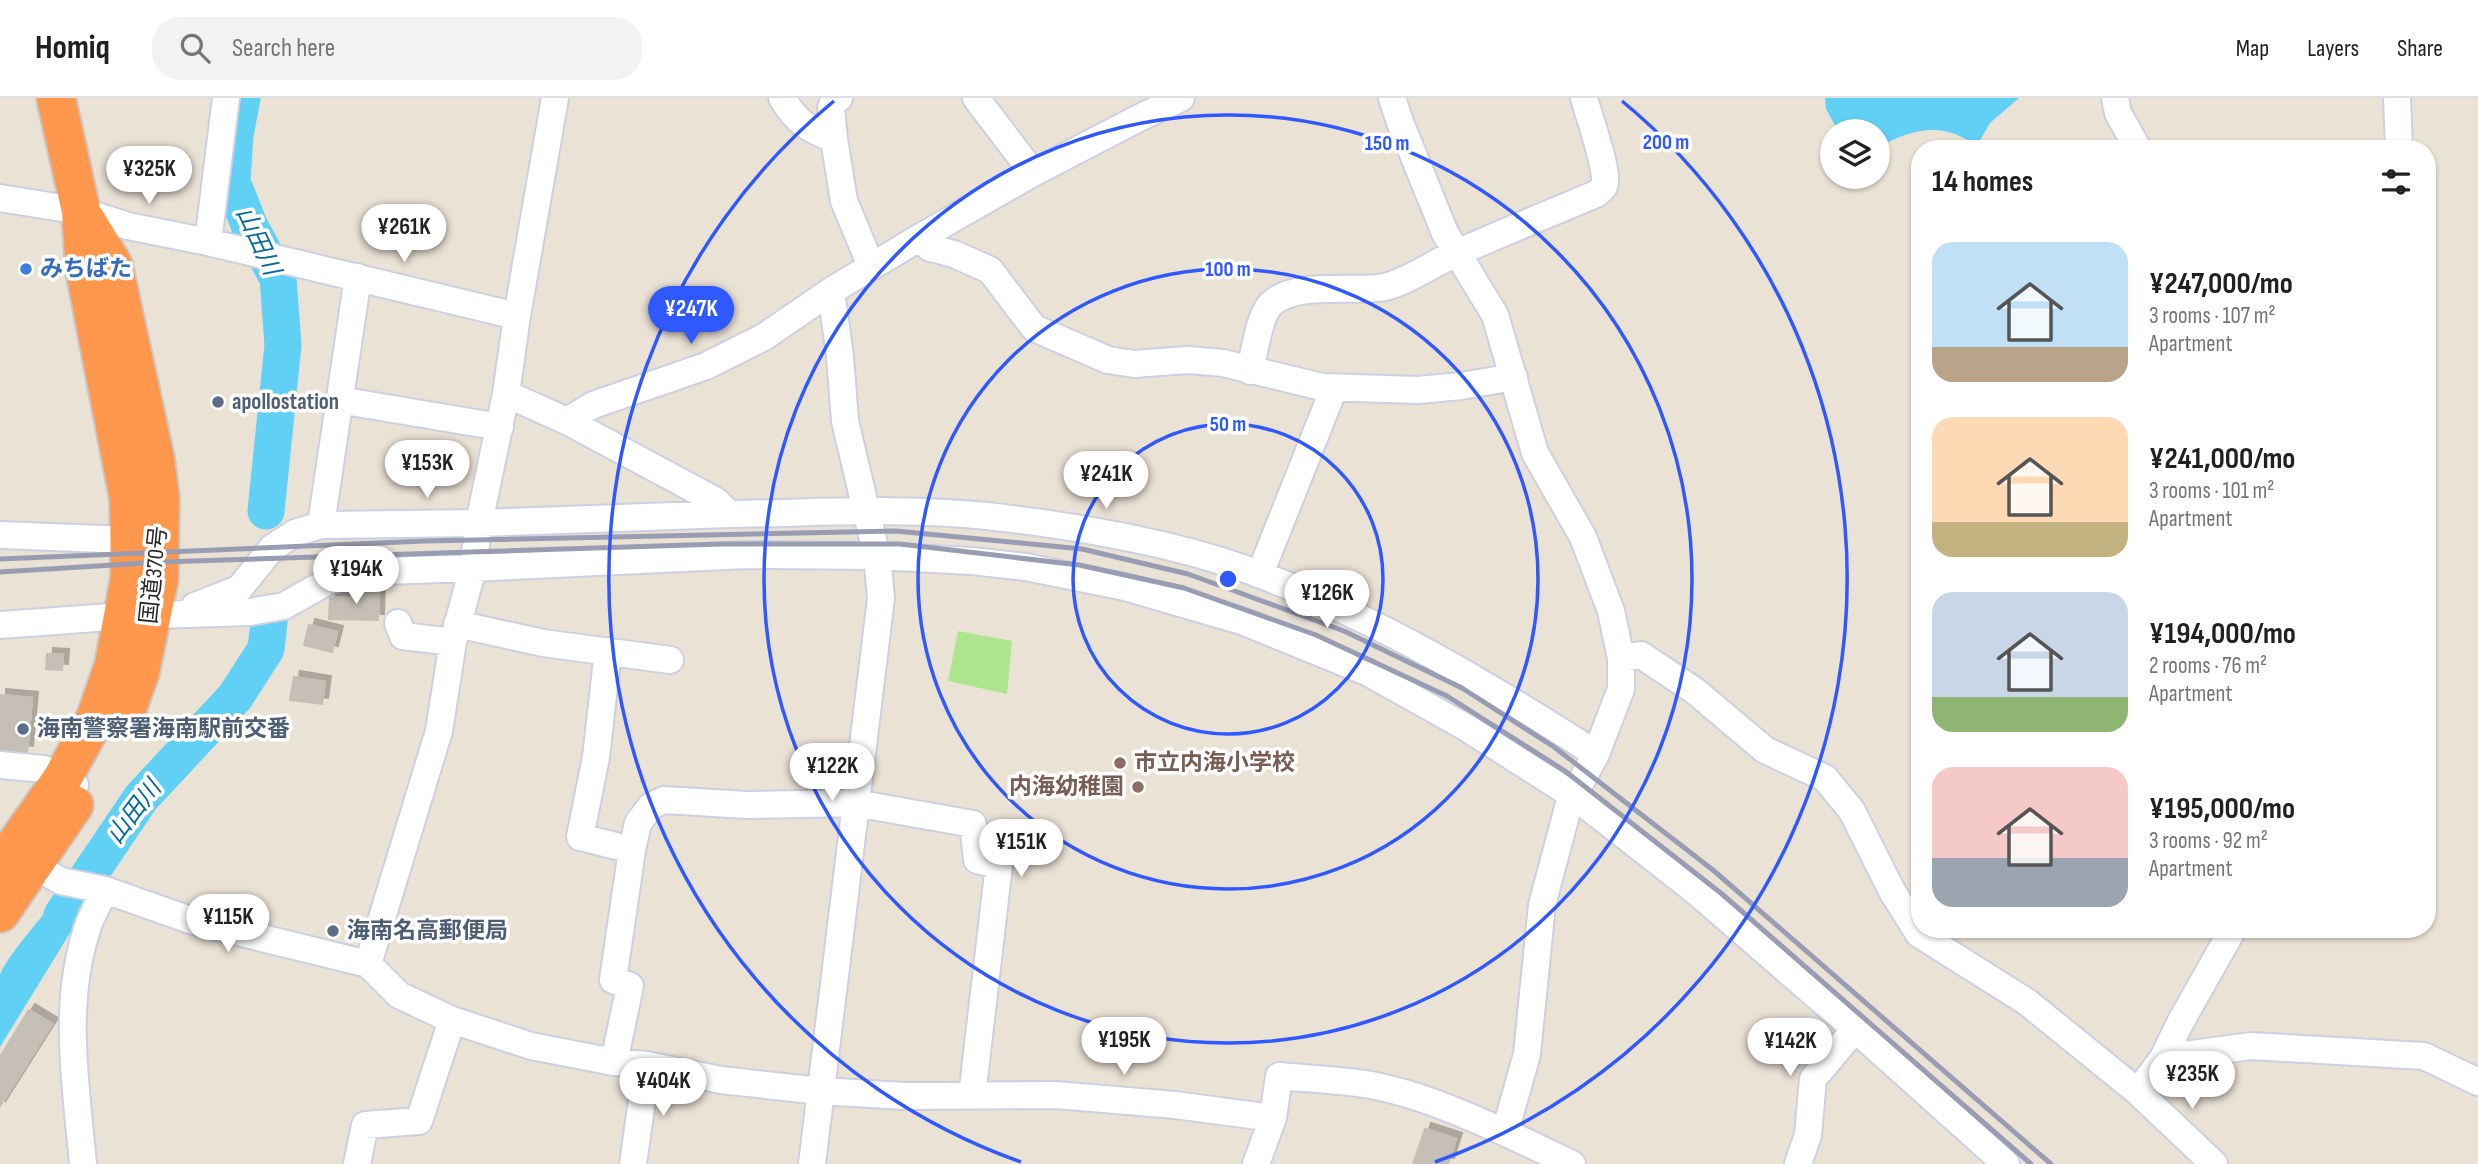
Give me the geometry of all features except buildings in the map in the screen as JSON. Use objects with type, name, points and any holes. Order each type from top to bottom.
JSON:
[{"type":"highway","name":"国道370号","points":[[56,98],[81,211],[85,270],[130,499],[130,578],[150,615]]},
{"type":"highway","name":"国道370号","points":[[0,913],[73,784],[114,665],[150,615],[159,579],[160,498],[155,458],[113,265],[81,211]]},
{"type":"street","points":[[208,242],[226,98]]},
{"type":"street","points":[[368,964],[439,731],[455,633],[473,568],[500,427],[555,98]]},
{"type":"street","points":[[782,98],[792,114],[808,129],[834,139]]},
{"type":"street","points":[[839,98],[831,108],[844,201],[871,267]]},
{"type":"street","points":[[976,98],[1033,173]]},
{"type":"street","points":[[567,421],[593,405],[706,366],[764,337],[831,291],[919,238],[1033,173],[1181,98]]},
{"type":"street","points":[[1392,98],[1399,122],[1445,233],[1495,315],[1535,453],[1583,537],[1611,611],[1621,658],[1620,689],[1596,754],[1569,804],[1542,905],[1517,1146]]},
{"type":"street","points":[[1250,371],[1263,319],[1268,306],[1277,299],[1306,291],[1383,287],[1596,194],[1604,188],[1603,168],[1584,98]]},
{"type":"street","points":[[2115,98],[2118,113],[2133,140]]},
{"type":"street","points":[[2397,98],[2399,140]]},
{"type":"street","points":[[0,198],[81,211],[128,226],[208,242],[517,316]]},
{"type":"street","points":[[919,238],[930,248],[954,254],[990,270],[1034,328],[1108,359],[1134,364],[1188,360],[1223,363],[1334,388],[1418,390],[1461,386],[1514,376]]},
{"type":"street","points":[[321,525],[359,277]]},
{"type":"street","points":[[812,1164],[881,598],[877,556],[845,421],[831,291]]},
{"type":"street","points":[[1260,574],[1334,388]]},
{"type":"street","points":[[506,394],[567,421],[716,500],[729,514]]},
{"type":"street","points":[[339,400],[500,427]]},
{"type":"street","points":[[150,615],[239,589],[272,548],[295,533],[321,525],[866,512],[986,516],[1072,529],[1187,553],[1260,574],[1400,638],[1514,702],[1596,754]]},
{"type":"street","points":[[0,535],[130,540]]},
{"type":"street","points":[[0,625],[150,615],[250,612],[284,606],[328,581],[354,572],[747,555],[877,556],[971,561],[1026,567],[1125,587],[1242,621],[1367,672],[1467,728],[1574,796],[1693,889],[2006,1164]]},
{"type":"street","points":[[397,622],[403,636],[455,633],[670,660]]},
{"type":"street","points":[[608,651],[596,757],[580,837],[632,850]]},
{"type":"street","points":[[1621,658],[1641,655],[1695,691],[1765,750],[1825,778],[1852,811],[1892,891],[1911,921]]},
{"type":"street","points":[[0,765],[44,769],[73,784]]},
{"type":"street","points":[[614,1062],[629,986],[613,981],[632,850],[638,823],[651,806],[664,800],[747,805],[855,803],[973,824],[977,860],[999,864],[972,1096]]},
{"type":"street","points":[[28,867],[193,921],[368,964],[399,995],[452,1020],[531,1046],[721,1080],[820,1091],[972,1096],[1056,1095],[1175,1105],[1273,1118]]},
{"type":"street","points":[[83,1164],[72,1038],[73,995],[87,928],[101,889]]},
{"type":"street","points":[[1925,938],[2027,1002],[2138,1092],[2214,1164]]},
{"type":"street","points":[[2138,1092],[2163,1058],[2228,938]]},
{"type":"street","points":[[357,1164],[365,1125],[419,1121],[452,1020]]},
{"type":"street","points":[[1798,1164],[1808,1135],[1813,1079],[1855,1029]]},
{"type":"street","points":[[2163,1058],[2251,1046],[2388,1053],[2424,1056],[2478,1082]]},
{"type":"street","points":[[633,1164],[648,1065]]},
{"type":"street","points":[[1256,1164],[1273,1118],[1279,1076],[1375,1086],[1412,1096],[1517,1146],[1572,1164]]},
{"type":"green space","points":[[958,631],[1012,641],[1007,694],[948,681]]},
{"type":"water","points":[[1825,98],[2019,98],[1990,123],[1980,140],[1968,140],[1943,131],[1925,130],[1890,142],[1890,119],[1831,119],[1826,109]]},
{"type":"water","points":[[65,889],[94,894],[0,1047],[0,976],[3,968]]},
{"type":"waterway","name":"山田川","points":[[242,98],[235,135],[232,182],[250,227],[278,278],[283,345],[266,511]]},
{"type":"waterway","name":"山田川","points":[[62,915],[141,798],[235,697],[266,649],[269,622]]},
{"type":"railway","points":[[0,559],[425,541],[896,531],[1082,549],[1188,574],[1344,631],[1462,688],[1554,747],[1713,870],[2051,1164]]},
{"type":"railway","points":[[0,572],[162,562],[721,544],[900,544],[1079,565],[1184,588],[1316,635],[1447,696],[1565,771],[1722,894],[2031,1164]]},
{"type":"place","name":"みちばた","points":[[26,269]]},
{"type":"place","name":"apollostation","points":[[218,402]]},
{"type":"place","name":"海南警察署海南駅前交番","points":[[23,729]]},
{"type":"place","name":"市立内海小学校","points":[[1120,763]]},
{"type":"place","name":"内海幼稚園","points":[[1138,787]]},
{"type":"place","name":"海南名高郵便局","points":[[333,931]]}]
